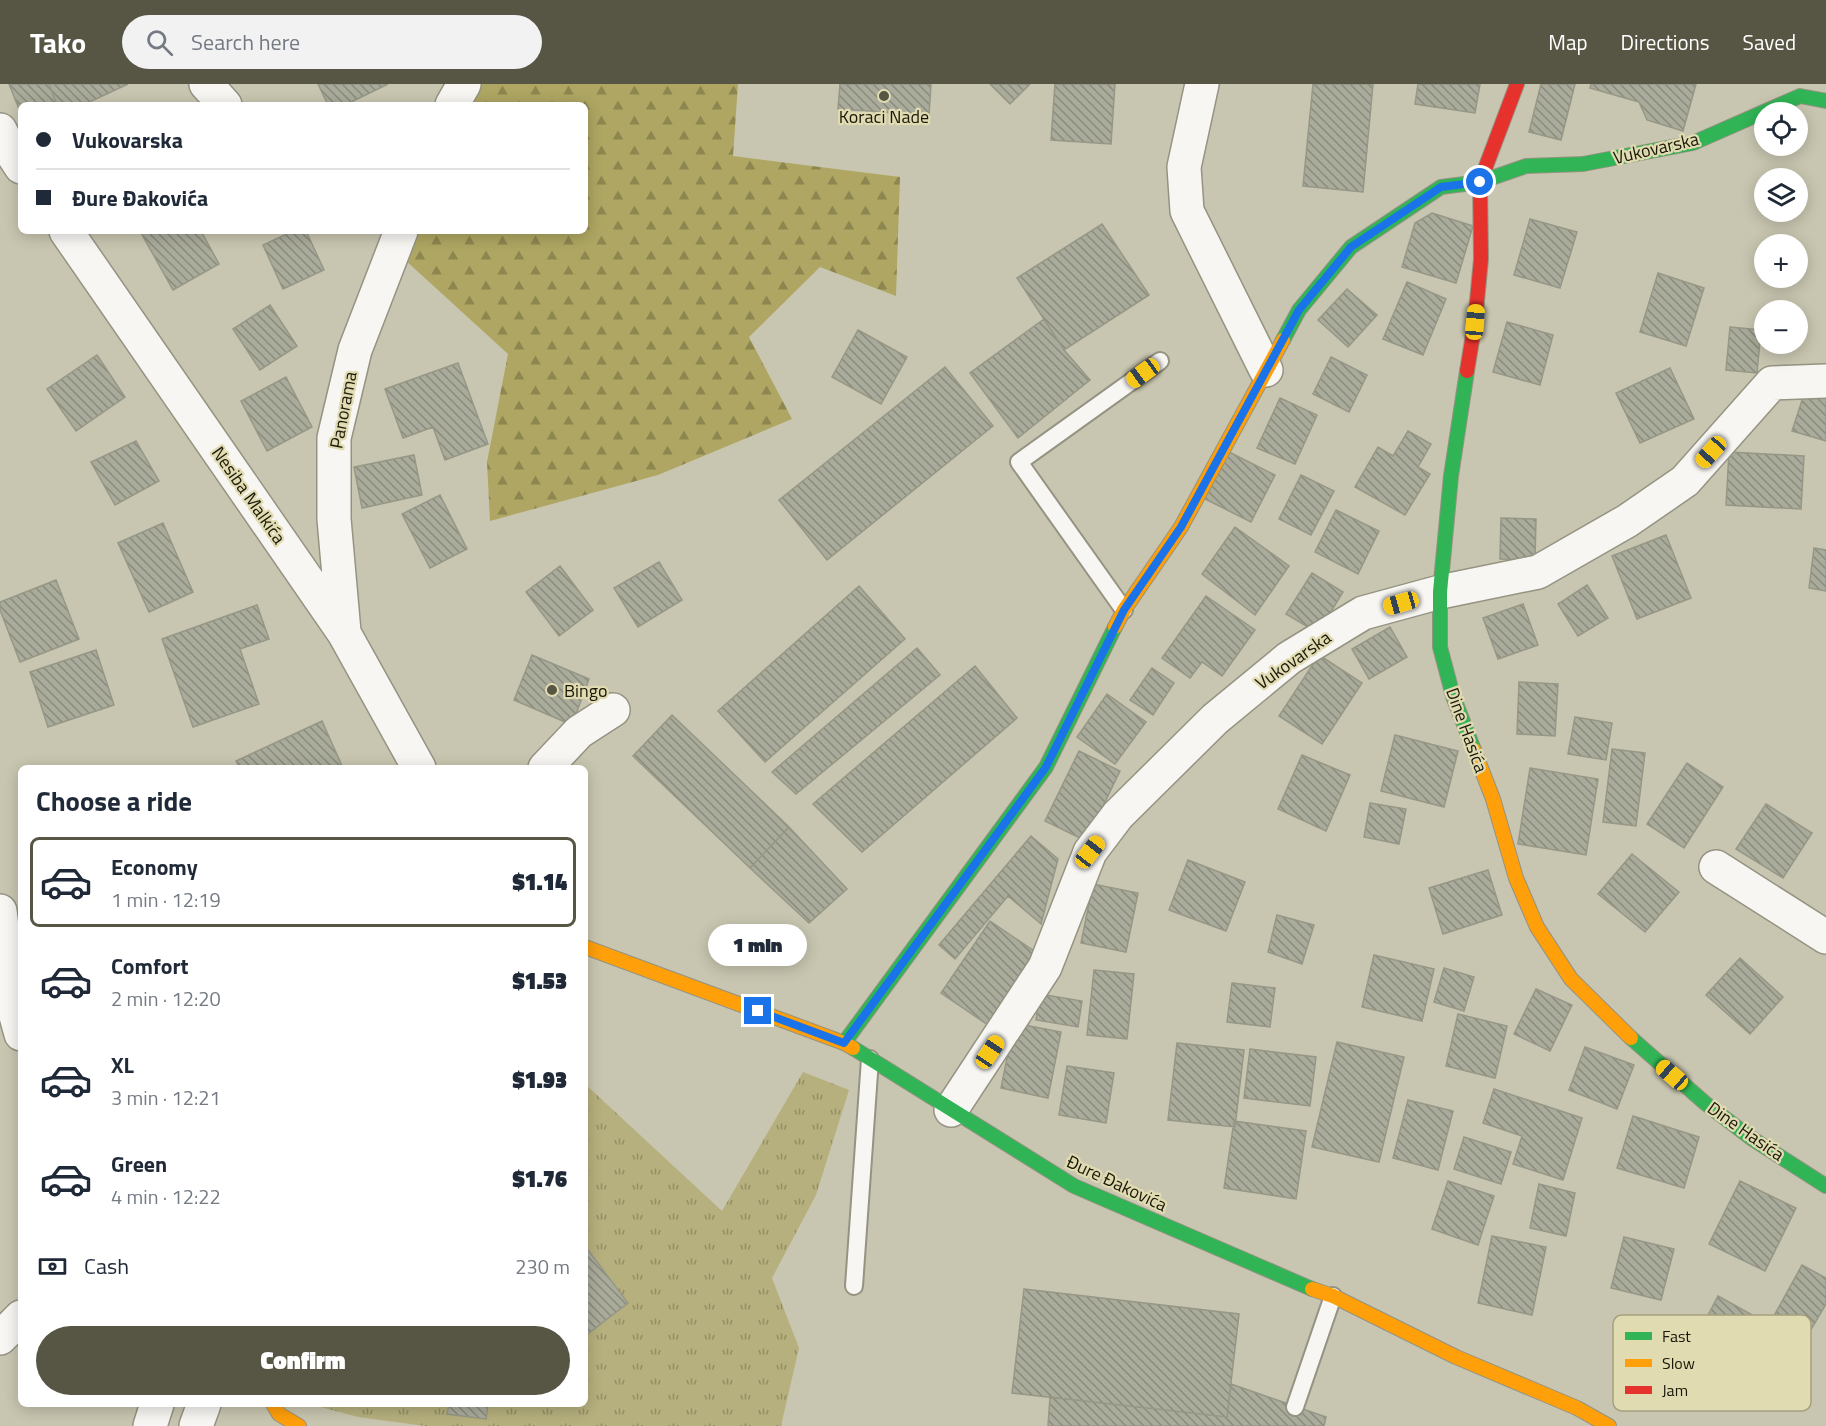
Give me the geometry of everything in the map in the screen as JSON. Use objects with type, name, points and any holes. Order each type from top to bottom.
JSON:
[{"type":"street","points":[[206,84],[222,102]]},
{"type":"street","points":[[454,102],[464,84]]},
{"type":"street","points":[[1202,84],[1184,167],[1187,211],[1266,370]]},
{"type":"street","points":[[1517,84],[1480,182],[1481,259],[1476,311],[1451,476],[1440,592],[1538,572],[1627,521],[1685,482],[1772,383],[1826,381]]},
{"type":"street","name":"Vukovarska","points":[[844,1043],[1046,767],[1124,610],[1181,527],[1299,310],[1351,247],[1441,187],[1480,182],[1526,166],[1583,164],[1693,142],[1800,96],[1826,101]]},
{"type":"street","name":"Nesiba Malkića","points":[[68,234],[344,633],[417,765]]},
{"type":"street","name":"Panorama","points":[[344,633],[334,519],[334,438],[355,350],[400,234]]},
{"type":"street","name":"Vukovarska","points":[[951,1110],[1045,967],[1090,852],[1118,815],[1215,719],[1289,658],[1363,613],[1440,592]]},
{"type":"street","name":"Dine Hasića","points":[[1440,592],[1440,647],[1453,696],[1493,799],[1516,878],[1537,927],[1571,979],[1623,1032],[1705,1103],[1751,1137],[1826,1186]]},
{"type":"street","points":[[548,765],[579,732],[613,710]]},
{"type":"street","points":[[1716,867],[1826,937]]},
{"type":"street","points":[[0,911],[11,998],[18,1023]]},
{"type":"street","name":"Đure Đakovića","points":[[588,948],[844,1043],[1074,1186],[1291,1281],[1333,1296],[1456,1357],[1577,1408],[1609,1426]]},
{"type":"street","points":[[0,1338],[18,1320]]},
{"type":"street","points":[[150,1426],[157,1407]]},
{"type":"street","points":[[196,1426],[203,1407]]},
{"type":"street","points":[[275,1407],[279,1414],[299,1426]]},
{"type":"lane","points":[[1124,610],[1019,462],[1161,361]]},
{"type":"lane","points":[[855,1286],[870,1059]]},
{"type":"lane","points":[[1295,1407],[1333,1296]]},
{"type":"green space","points":[[454,84],[738,84],[733,156],[900,177],[896,296],[820,267],[749,337],[792,419],[658,475],[490,521],[487,462],[508,354],[381,238],[383,234],[588,234],[588,102],[445,102]]},
{"type":"green space","points":[[803,1072],[849,1090],[816,1195],[772,1278],[799,1348],[781,1426],[425,1426],[358,1417],[320,1407],[588,1407],[588,1087],[722,1211]]},
{"type":"building","points":[[9,84],[49,84],[56,102],[18,102],[18,106]]},
{"type":"building","points":[[49,84],[128,84],[89,102],[56,102]]},
{"type":"building","points":[[318,84],[388,84],[351,102],[327,102]]},
{"type":"building","name":"Koraci Nade","points":[[840,84],[931,84],[929,115],[838,109]]},
{"type":"building","points":[[990,84],[1030,84],[1010,104]]},
{"type":"building","points":[[1055,84],[1115,84],[1111,144],[1051,140]]},
{"type":"building","points":[[1313,84],[1373,84],[1363,192],[1303,186]]},
{"type":"building","points":[[1418,84],[1480,84],[1475,113],[1415,104]]},
{"type":"building","points":[[1541,84],[1575,84],[1561,140],[1529,132]]},
{"type":"building","points":[[1591,84],[1696,84],[1683,131],[1647,120],[1639,102],[1590,88]]},
{"type":"building","points":[[1432,213],[1473,226],[1456,283],[1402,267],[1415,223]]},
{"type":"building","points":[[1530,219],[1577,232],[1560,288],[1514,275]]},
{"type":"building","points":[[1102,224],[1149,295],[1064,350],[1017,278]]},
{"type":"building","points":[[142,234],[203,234],[219,264],[173,290]]},
{"type":"building","points":[[287,234],[307,234],[324,270],[283,289],[263,245]]},
{"type":"building","points":[[1658,273],[1704,288],[1686,346],[1640,332]]},
{"type":"building","points":[[1407,282],[1446,299],[1423,355],[1383,339]]},
{"type":"building","points":[[1347,289],[1377,315],[1348,347],[1318,320]]},
{"type":"building","points":[[270,305],[297,346],[260,370],[233,329]]},
{"type":"building","points":[[1044,319],[1064,350],[1090,380],[1018,438],[970,373]]},
{"type":"building","points":[[1507,322],[1553,335],[1540,385],[1493,372]]},
{"type":"building","points":[[1730,327],[1754,329],[1754,354],[1759,354],[1757,373],[1726,370]]},
{"type":"building","points":[[858,330],[907,357],[881,404],[832,377]]},
{"type":"building","points":[[97,355],[125,397],[76,431],[47,389]]},
{"type":"building","points":[[1331,357],[1367,375],[1349,412],[1313,394]]},
{"type":"building","points":[[458,363],[488,444],[445,460],[433,427],[403,438],[385,389]]},
{"type":"building","points":[[945,367],[993,426],[827,560],[779,500]]},
{"type":"building","points":[[1670,368],[1694,419],[1640,443],[1616,393]]},
{"type":"building","points":[[286,377],[312,427],[267,451],[241,401]]},
{"type":"building","points":[[1806,388],[1826,394],[1826,441],[1792,431]]},
{"type":"building","points":[[1280,398],[1317,415],[1295,464],[1257,448]]},
{"type":"building","points":[[1408,431],[1431,444],[1418,467],[1430,474],[1405,515],[1355,487],[1378,447],[1393,456]]},
{"type":"building","points":[[136,441],[159,481],[115,505],[91,462]]},
{"type":"building","points":[[1225,450],[1275,475],[1251,522],[1201,497]]},
{"type":"building","points":[[1729,452],[1804,456],[1801,509],[1726,505]]},
{"type":"building","points":[[414,455],[422,495],[362,508],[354,467]]},
{"type":"building","points":[[1301,475],[1334,491],[1311,535],[1279,519]]},
{"type":"building","points":[[440,495],[467,549],[430,568],[402,514]]},
{"type":"building","points":[[1336,510],[1379,531],[1358,574],[1315,552]]},
{"type":"building","points":[[1501,518],[1536,519],[1535,560],[1500,559]]},
{"type":"building","points":[[163,523],[193,592],[149,612],[118,543]]},
{"type":"building","points":[[1235,527],[1289,566],[1255,615],[1202,574]]},
{"type":"building","points":[[1666,535],[1691,598],[1637,619],[1612,556]]},
{"type":"building","points":[[1814,548],[1826,550],[1826,591],[1809,588]]},
{"type":"building","points":[[659,562],[682,600],[638,627],[614,588]]},
{"type":"building","points":[[560,566],[593,610],[559,636],[526,592]]},
{"type":"building","points":[[1312,573],[1343,592],[1318,633],[1286,614]]},
{"type":"building","points":[[56,580],[79,639],[20,662],[0,610],[0,602]]},
{"type":"building","points":[[1587,585],[1608,618],[1578,636],[1558,604]]},
{"type":"building","points":[[859,586],[905,639],[765,762],[718,711]]},
{"type":"building","points":[[1206,596],[1255,630],[1222,676],[1202,662],[1190,678],[1162,658]]},
{"type":"building","points":[[1523,604],[1538,645],[1498,659],[1483,618]]},
{"type":"building","points":[[257,605],[269,639],[240,649],[259,704],[193,727],[162,639]]},
{"type":"building","points":[[1390,627],[1407,657],[1369,679],[1352,649]]},
{"type":"building","points":[[917,648],[940,675],[796,794],[772,772]]},
{"type":"building","points":[[96,650],[114,705],[48,727],[30,672]]},
{"type":"building","name":"Bingo","points":[[532,655],[589,679],[572,725],[514,700]]},
{"type":"building","points":[[1319,655],[1362,683],[1322,744],[1279,716]]},
{"type":"building","points":[[975,666],[1017,718],[862,852],[813,804]]},
{"type":"building","points":[[1152,668],[1174,683],[1153,715],[1130,700]]},
{"type":"building","points":[[1519,682],[1558,684],[1555,736],[1517,734]]},
{"type":"building","points":[[1107,694],[1146,722],[1115,764],[1077,737]]},
{"type":"building","points":[[672,715],[789,827],[750,868],[633,756]]},
{"type":"building","points":[[1575,717],[1612,723],[1606,760],[1568,754]]},
{"type":"building","points":[[322,721],[342,765],[238,765],[236,761]]},
{"type":"building","points":[[1395,735],[1458,751],[1444,807],[1381,791]]},
{"type":"building","points":[[1612,749],[1645,753],[1636,826],[1603,822]]},
{"type":"building","points":[[1079,751],[1120,771],[1086,841],[1045,821]]},
{"type":"building","points":[[1302,755],[1350,775],[1326,831],[1278,809]]},
{"type":"building","points":[[1687,763],[1723,787],[1684,848],[1647,824]]},
{"type":"building","points":[[1530,768],[1598,779],[1586,855],[1518,844]]},
{"type":"building","points":[[1370,803],[1406,809],[1399,844],[1364,837]]},
{"type":"building","points":[[1766,804],[1812,833],[1783,878],[1736,849]]},
{"type":"building","points":[[789,827],[847,889],[809,923],[750,868]]},
{"type":"building","points":[[1031,836],[1058,859],[1041,924],[1008,896],[955,959],[939,945]]},
{"type":"building","points":[[1632,854],[1679,892],[1645,932],[1598,894]]},
{"type":"building","points":[[1188,860],[1245,882],[1226,931],[1169,910]]},
{"type":"building","points":[[1488,870],[1502,915],[1443,934],[1429,888]]},
{"type":"building","points":[[1093,884],[1138,893],[1126,952],[1081,943]]},
{"type":"building","points":[[1277,915],[1314,925],[1302,964],[1268,952]]},
{"type":"building","points":[[990,921],[1037,953],[988,1025],[941,993]]},
{"type":"building","points":[[1374,955],[1434,969],[1422,1021],[1362,1007]]},
{"type":"building","points":[[1740,958],[1783,997],[1750,1034],[1706,995]]},
{"type":"building","points":[[1444,968],[1474,977],[1464,1011],[1434,1002]]},
{"type":"building","points":[[1094,970],[1134,974],[1127,1039],[1087,1035]]},
{"type":"building","points":[[1232,983],[1275,988],[1270,1027],[1227,1022]]},
{"type":"building","points":[[1536,989],[1572,1005],[1550,1051],[1514,1034]]},
{"type":"building","points":[[1040,994],[1082,1001],[1078,1027],[1036,1020]]},
{"type":"building","points":[[1458,1014],[1507,1026],[1495,1078],[1446,1066]]},
{"type":"building","points":[[1014,1023],[1061,1032],[1048,1098],[1001,1088]]},
{"type":"building","points":[[1337,1042],[1404,1057],[1379,1162],[1312,1147]]},
{"type":"building","points":[[1177,1043],[1244,1050],[1235,1127],[1168,1120]]},
{"type":"building","points":[[1585,1047],[1634,1065],[1617,1109],[1569,1090]]},
{"type":"building","points":[[1250,1049],[1316,1057],[1310,1106],[1244,1098]]},
{"type":"building","points":[[1067,1066],[1114,1073],[1106,1123],[1059,1115]]},
{"type":"building","points":[[1494,1089],[1582,1118],[1563,1180],[1513,1164],[1522,1136],[1483,1123]]},
{"type":"building","points":[[1408,1100],[1453,1111],[1438,1170],[1393,1158]]},
{"type":"building","points":[[1633,1116],[1699,1137],[1684,1188],[1617,1168]]},
{"type":"building","points":[[1234,1121],[1306,1131],[1296,1199],[1224,1188]]},
{"type":"building","points":[[1464,1137],[1511,1152],[1501,1184],[1454,1169]]},
{"type":"building","points":[[1448,1181],[1494,1196],[1478,1245],[1432,1229]]},
{"type":"building","points":[[1740,1181],[1796,1208],[1765,1271],[1709,1244]]},
{"type":"building","points":[[1539,1184],[1575,1193],[1566,1236],[1530,1228]]},
{"type":"building","points":[[1492,1236],[1546,1247],[1532,1315],[1478,1303]]},
{"type":"building","points":[[1624,1237],[1674,1249],[1661,1300],[1611,1288]]},
{"type":"building","points":[[588,1250],[628,1303],[588,1334]]},
{"type":"building","points":[[1802,1265],[1826,1278],[1826,1304],[1811,1330],[1811,1315],[1775,1314]]},
{"type":"building","points":[[1024,1289],[1239,1314],[1227,1417],[1012,1393]]},
{"type":"building","points":[[1718,1296],[1752,1315],[1708,1315]]},
{"type":"building","points":[[1231,1384],[1326,1417],[1324,1426],[1048,1426],[1050,1397],[1227,1417]]},
{"type":"building","points":[[448,1407],[488,1407],[486,1419],[447,1414]]},
{"type":"traffic: fast","points":[[1283,340],[1299,310],[1351,247],[1441,187],[1480,182],[1526,166],[1583,164],[1693,143],[1800,96],[1826,101]]},
{"type":"traffic: fast","points":[[1467,371],[1451,476],[1440,592],[1440,647],[1453,696],[1474,750]]},
{"type":"traffic: fast","points":[[844,1043],[1046,767],[1115,627]]},
{"type":"traffic: fast","points":[[1631,1038],[1705,1103],[1751,1138],[1826,1186]]},
{"type":"traffic: fast","points":[[853,1048],[1074,1186],[1312,1289]]},
{"type":"traffic: slow","points":[[1115,627],[1124,610],[1181,527],[1283,340]]},
{"type":"traffic: slow","points":[[1474,750],[1493,799],[1516,878],[1537,927],[1571,979],[1631,1038]]},
{"type":"traffic: slow","points":[[588,948],[853,1048]]},
{"type":"traffic: slow","points":[[1312,1289],[1333,1296],[1456,1357],[1577,1408],[1609,1426]]},
{"type":"traffic: slow","points":[[275,1407],[279,1414],[299,1426]]},
{"type":"traffic: jam","points":[[1467,371],[1475,322],[1481,259],[1480,182],[1517,84]]},
{"type":"place","name":"Koraci Nade","points":[[884,96]]},
{"type":"place","name":"Bingo","points":[[552,690]]},
{"type":"route","points":[[758,1011],[844,1043],[1046,767],[1124,610],[1181,527],[1299,310],[1351,247],[1441,187],[1480,182]]}]
